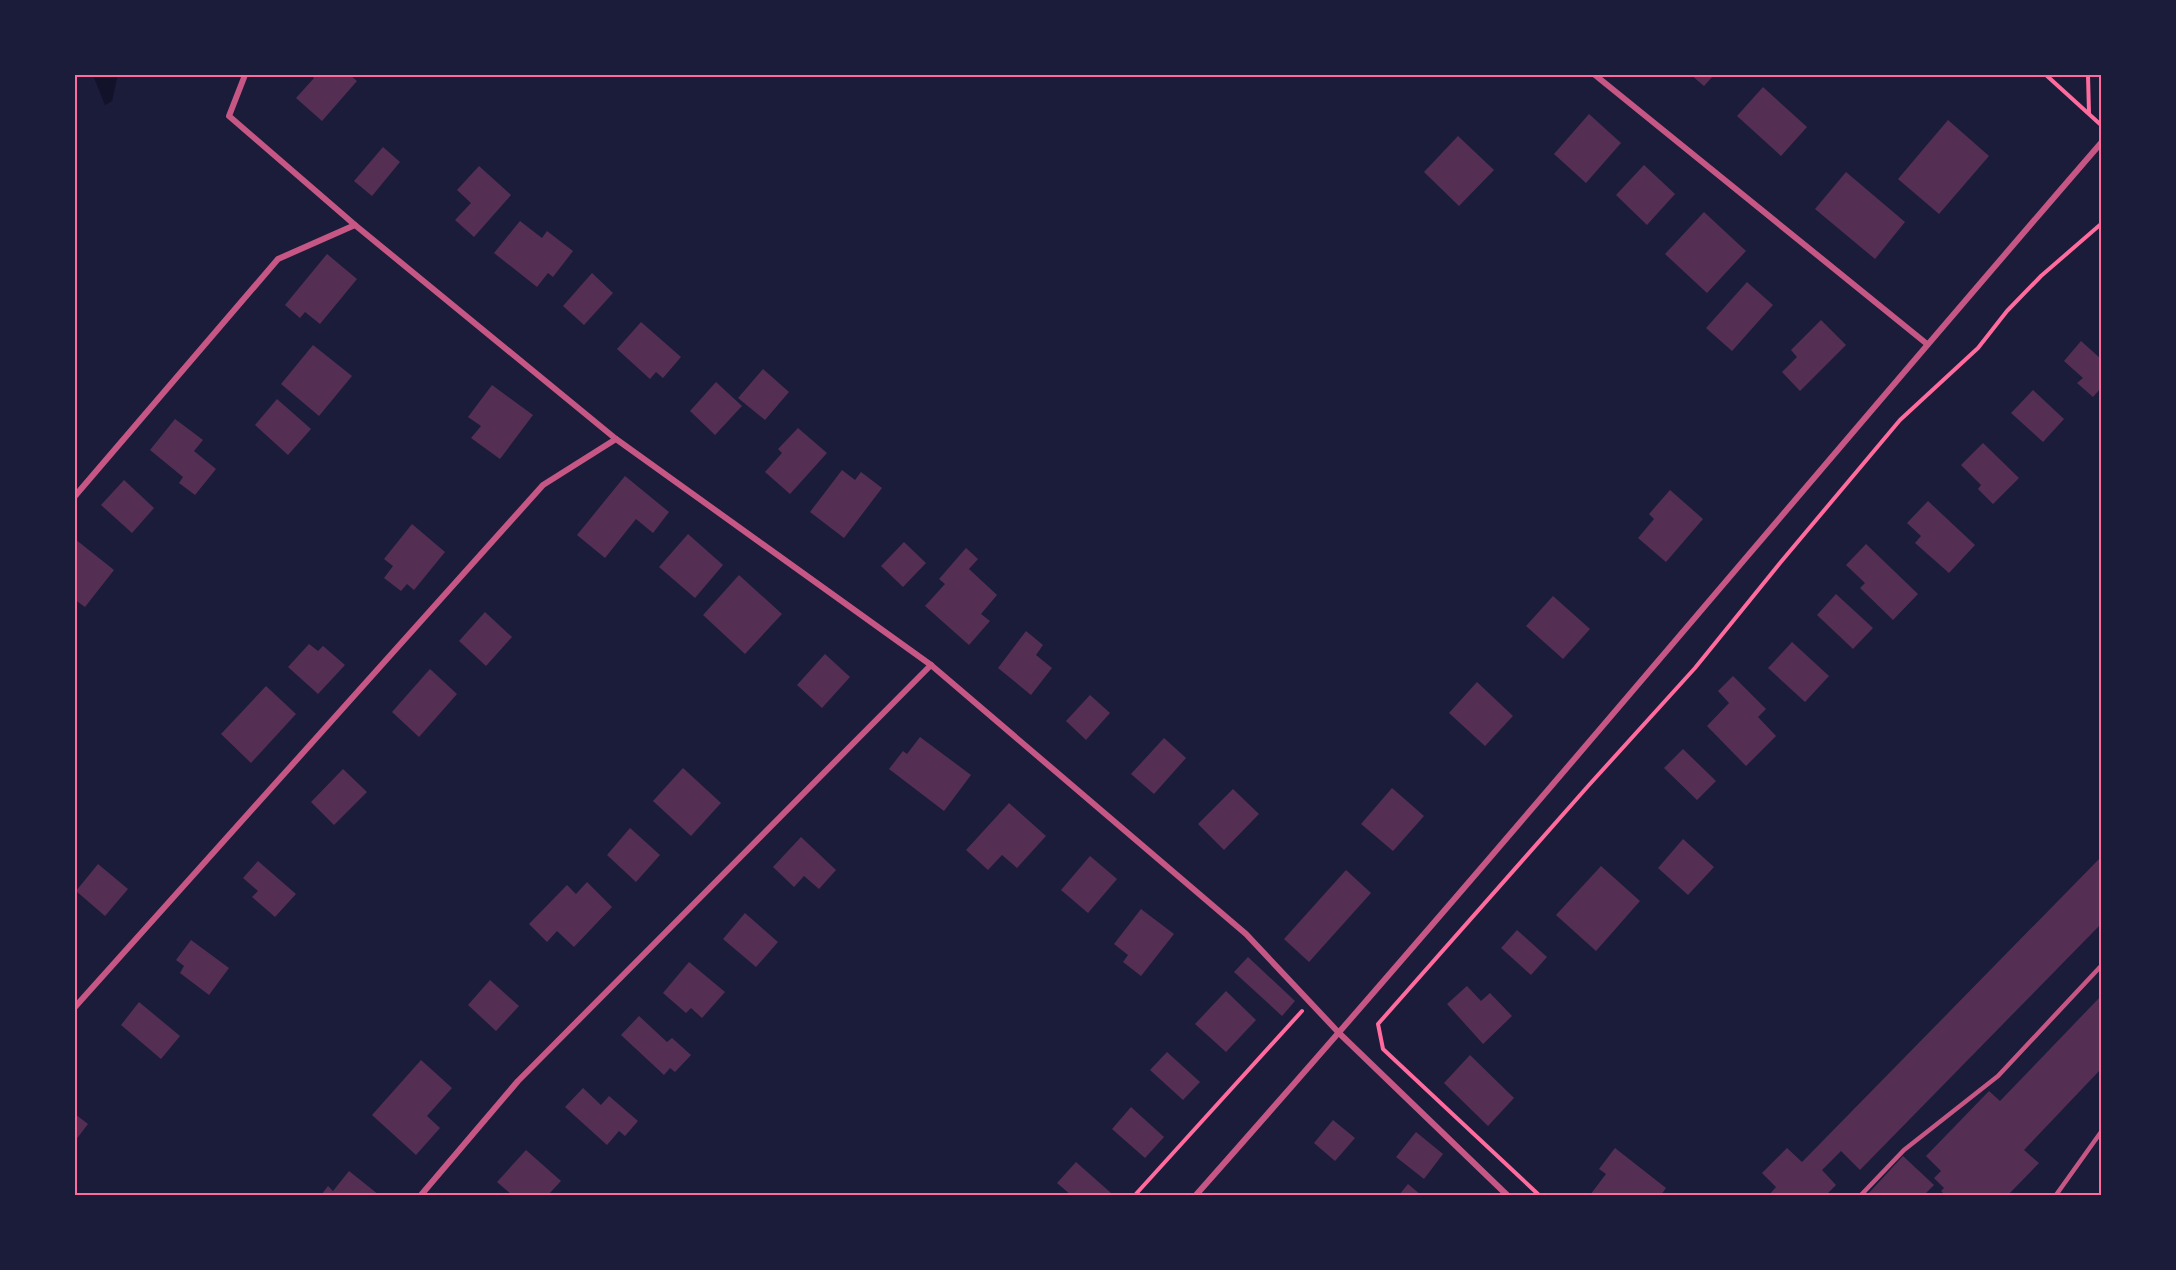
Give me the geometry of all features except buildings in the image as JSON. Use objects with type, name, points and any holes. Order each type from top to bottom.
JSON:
[{"type":"street","points":[[245,75],[230,117],[356,225],[616,439],[931,665],[1246,934],[1340,1033],[1507,1195]]},
{"type":"street","points":[[1595,75],[1927,344]]},
{"type":"street","points":[[1196,1195],[1340,1033],[2101,143]]},
{"type":"street","points":[[75,496],[278,259],[356,225]]},
{"type":"street","points":[[75,1007],[543,485],[616,439]]},
{"type":"street","points":[[421,1195],[518,1081],[931,665]]},
{"type":"lane","points":[[1861,1195],[1904,1150],[1998,1076],[2101,966]]},
{"type":"lane","points":[[2056,1195],[2101,1132]]},
{"type":"path","points":[[2046,75],[2101,125]]},
{"type":"path","points":[[2088,75],[2089,114]]},
{"type":"path","points":[[1539,1195],[1383,1049],[1378,1024],[1695,668],[1900,420],[1978,348],[2007,310],[2041,276],[2101,224]]},
{"type":"path","points":[[1135,1195],[1310,1002]]},
{"type":"shaded area","points":[[93,75],[121,75],[117,78],[112,101],[105,105]]}]
